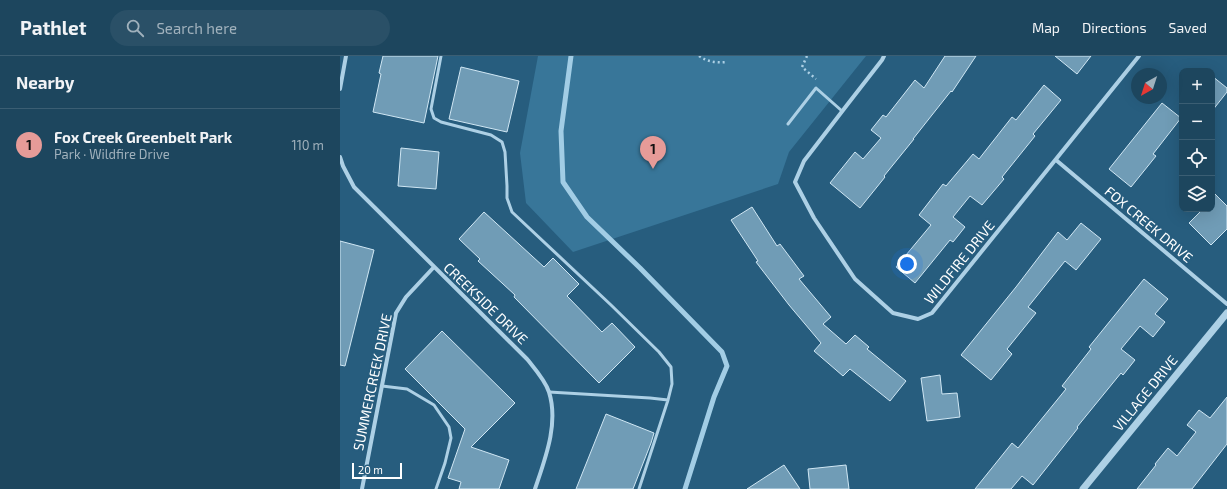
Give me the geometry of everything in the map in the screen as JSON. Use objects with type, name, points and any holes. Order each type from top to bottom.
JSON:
[{"type":"street","points":[[340,89],[341,75],[346,56]]},
{"type":"street","name":"WILDFIRE DRIVE","points":[[884,56],[804,162],[796,182],[814,218],[855,279],[893,313],[918,319],[932,313],[1139,56]]},
{"type":"street","name":"CREEKSIDE DRIVE","points":[[340,157],[341,166],[354,188],[527,359],[542,379],[548,392],[553,412],[551,434],[546,458],[535,489]]},
{"type":"street","name":"FOX CREEK DRIVE","points":[[1056,160],[1227,304]]},
{"type":"street","name":"SUMMERCREEK DRIVE","points":[[362,489],[396,314],[406,297],[434,267]]},
{"type":"street","name":"VILLAGE DRIVE","points":[[1083,489],[1227,313]]},
{"type":"lane","points":[[441,56],[431,109],[434,118],[441,122],[491,135],[502,142],[506,152],[507,198],[512,212],[611,305],[659,352],[671,367],[672,384],[668,400],[639,489]]},
{"type":"lane","points":[[788,124],[816,88],[842,111]]},
{"type":"lane","points":[[382,386],[407,389],[421,397],[434,405],[449,427],[452,438],[436,489]]},
{"type":"lane","points":[[548,392],[668,400]]},
{"type":"path","points":[[699,56],[707,61],[718,63],[727,62]]},
{"type":"shaded area","points":[[538,56],[866,56],[789,152],[778,184],[573,252],[526,203],[520,153]]},
{"type":"building","points":[[383,56],[438,56],[424,123],[373,112]]},
{"type":"building","points":[[945,56],[976,56],[952,92],[951,91],[860,208],[830,183],[855,152],[863,159],[881,138],[871,130],[883,115],[886,117],[915,80],[924,88]]},
{"type":"building","points":[[1055,56],[1091,56],[1077,74]]},
{"type":"building","points":[[461,67],[519,81],[507,132],[449,119]]},
{"type":"building","points":[[1215,78],[1227,88],[1227,92],[1215,107]]},
{"type":"building","points":[[1044,85],[1061,100],[1033,134],[1035,136],[1002,177],[1004,179],[982,205],[970,196],[953,217],[965,227],[953,242],[950,240],[915,283],[896,267],[931,225],[919,215],[943,184],[946,186],[973,154],[979,159],[1012,117],[1016,120]]},
{"type":"building","points":[[1161,104],[1179,116],[1179,121],[1153,154],[1156,156],[1131,187],[1109,169]]},
{"type":"building","points":[[401,148],[439,152],[436,189],[398,186]]},
{"type":"building","points":[[1215,194],[1227,206],[1227,229],[1211,245],[1189,223],[1200,212],[1215,212]]},
{"type":"building","points":[[752,207],[777,246],[780,244],[804,276],[799,279],[831,317],[823,324],[846,344],[855,335],[869,347],[867,349],[906,381],[890,401],[850,369],[843,376],[814,351],[821,343],[756,262],[758,261],[731,220]]},
{"type":"building","points":[[484,212],[544,267],[553,258],[579,284],[567,296],[602,332],[612,323],[635,347],[599,383],[514,297],[515,295],[478,261],[480,259],[459,239]]},
{"type":"building","points":[[1081,223],[1101,239],[1076,270],[1065,261],[1028,307],[1036,313],[1007,349],[1012,354],[991,380],[961,355],[1058,232],[1067,240]]},
{"type":"building","points":[[340,241],[374,250],[345,366],[340,365]]},
{"type":"building","points":[[1144,279],[1168,299],[1155,314],[1165,322],[1153,337],[1140,326],[1121,349],[1135,360],[1123,375],[1121,373],[1077,427],[1078,428],[1033,485],[1022,476],[1011,489],[975,489],[1012,443],[1018,448],[1066,389],[1062,386],[1091,349],[1089,347]]},
{"type":"building","points":[[442,331],[515,403],[471,447],[509,460],[499,489],[459,489],[461,482],[448,478],[465,429],[405,369]]},
{"type":"building","points":[[940,375],[942,394],[957,393],[960,417],[927,421],[921,378]]},
{"type":"building","points":[[1227,397],[1227,444],[1192,489],[1137,489],[1168,448],[1177,456],[1196,432],[1187,425],[1199,410],[1210,418]]},
{"type":"building","points":[[606,414],[654,433],[633,489],[576,489]]},
{"type":"building","points":[[784,465],[800,489],[747,489]]},
{"type":"building","points":[[846,465],[849,489],[810,489],[808,469]]},
{"type":"waterway","points":[[571,56],[561,131],[563,182],[587,217],[640,268],[722,352],[727,366],[714,397],[685,489]]},
{"type":"place","name":"Fox Creek Greenbelt Park","points":[[653,169]]}]
